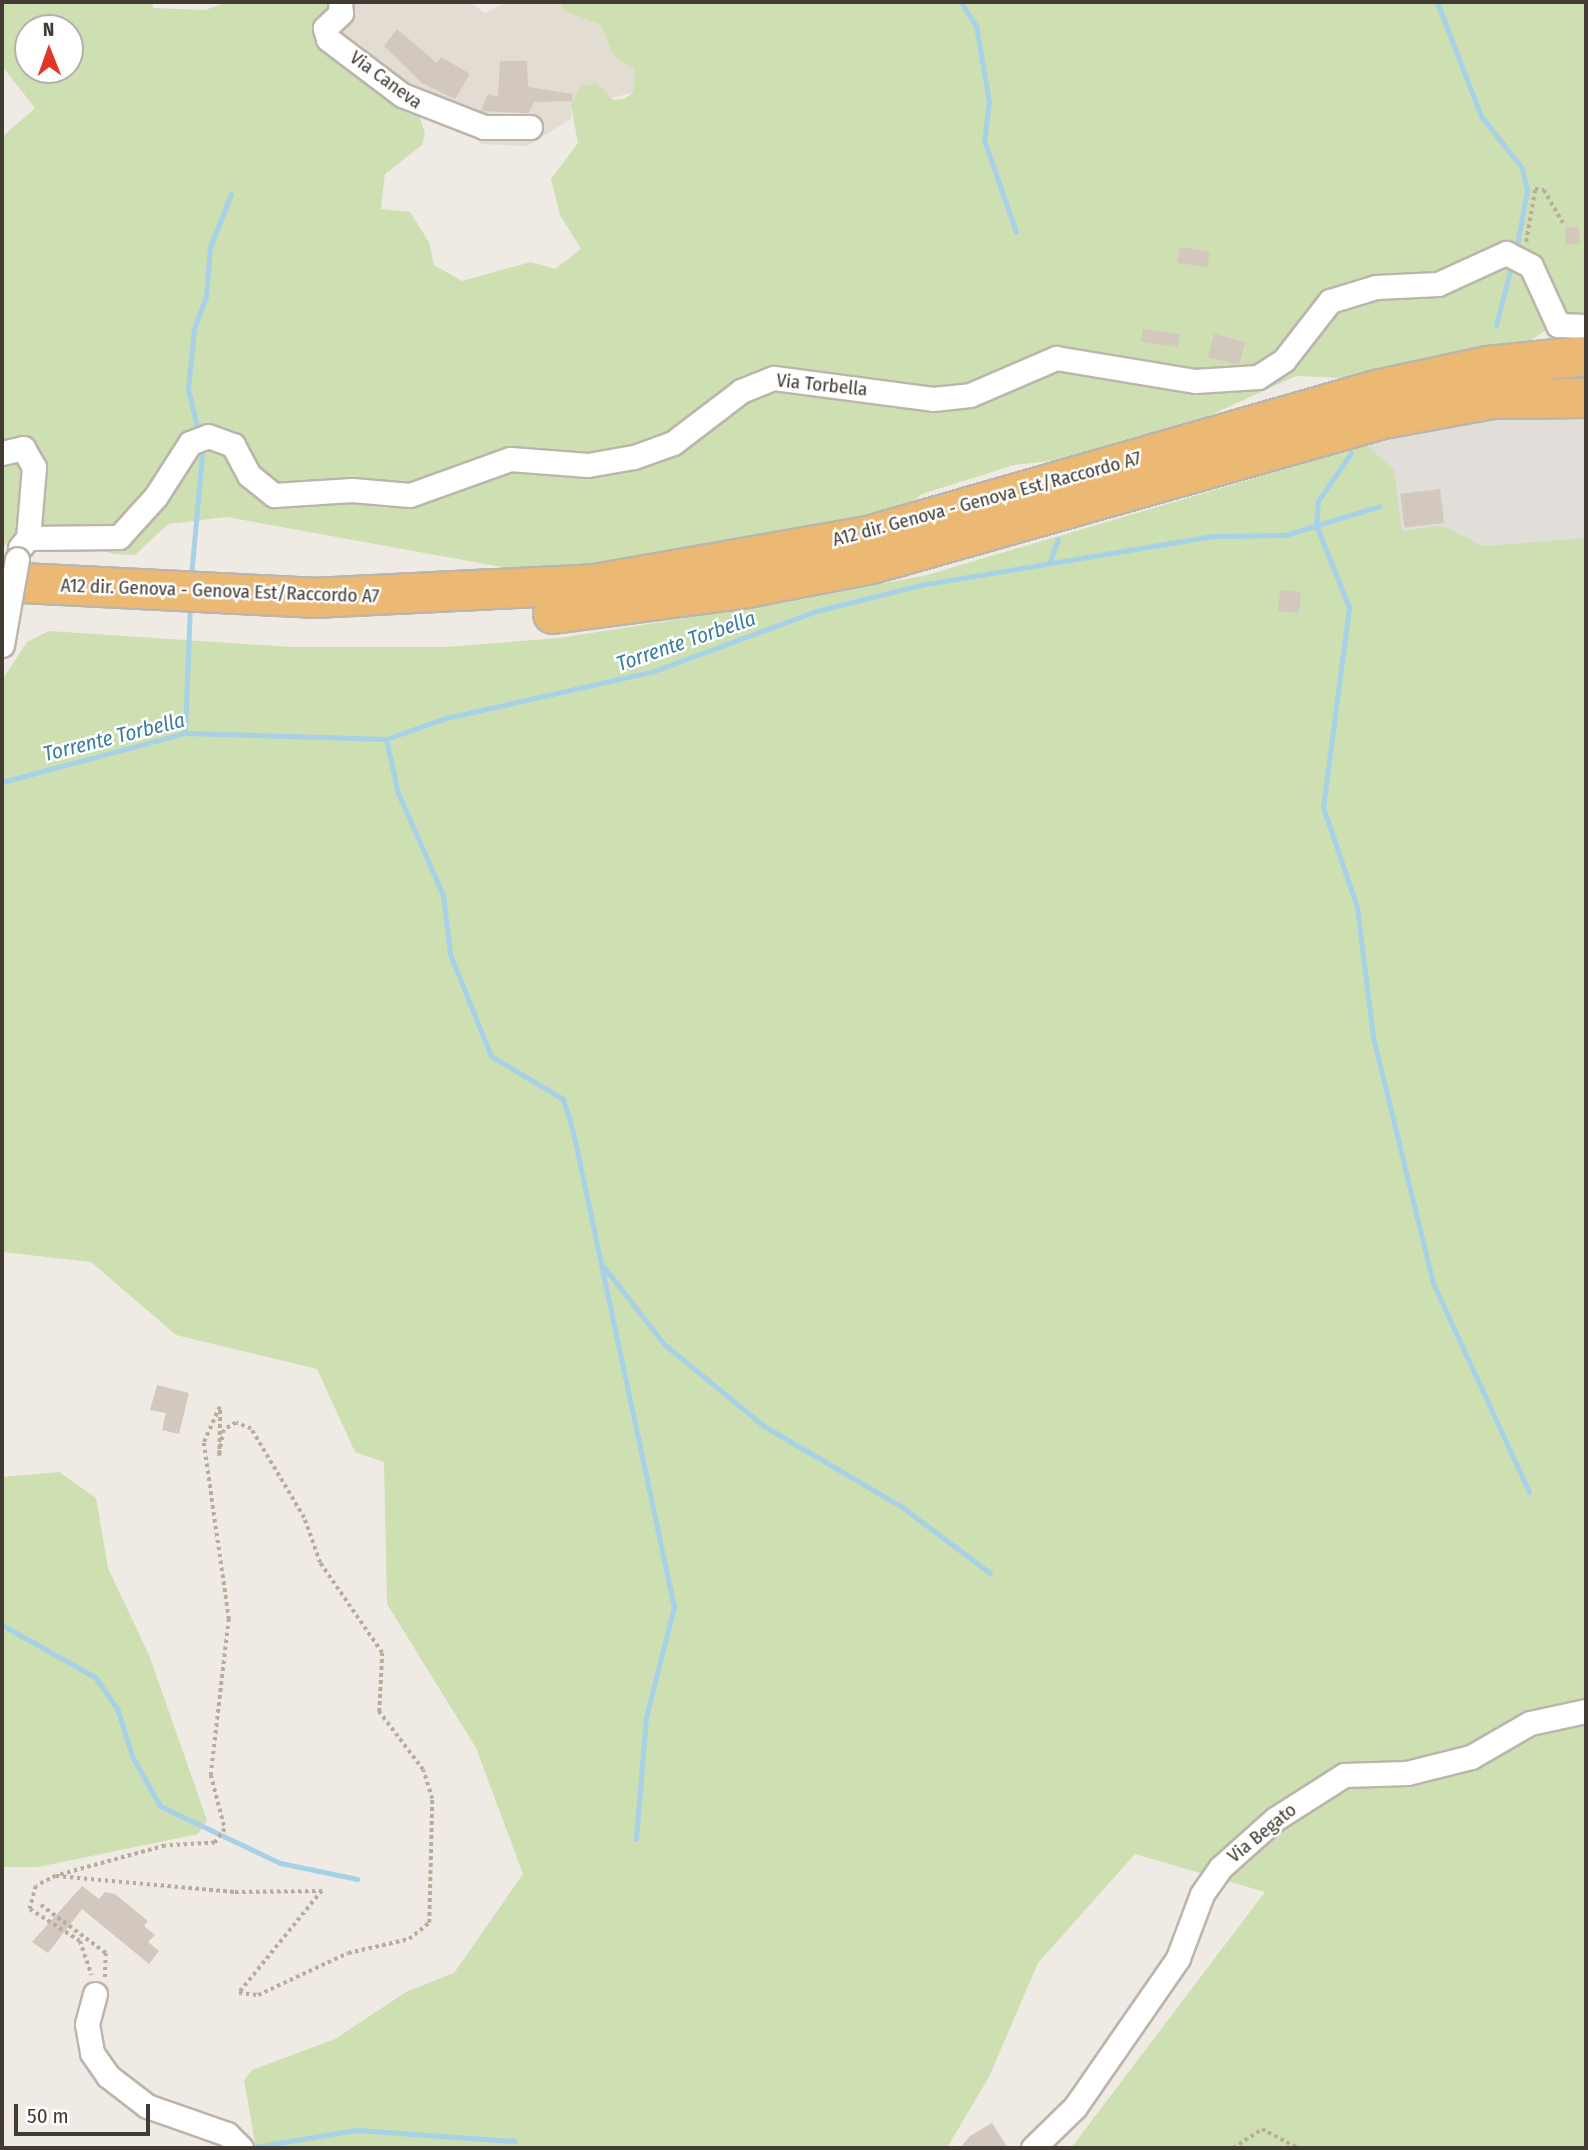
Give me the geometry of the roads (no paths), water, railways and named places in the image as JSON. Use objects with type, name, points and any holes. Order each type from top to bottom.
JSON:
[{"type":"highway","name":"A12 dir. Genova - Genova Est/Raccordo A7","points":[[9,571],[313,598],[596,584],[868,536],[1376,390],[1488,366],[1586,356]]},
{"type":"highway","points":[[2,608],[292,622],[452,622],[604,610],[872,564],[1384,419],[1492,399],[1586,398]]},
{"type":"street","name":"Via Caneva","points":[[340,2],[341,13],[325,28],[328,39],[402,95],[484,127],[530,127]]},
{"type":"street","name":"Via Torbella","points":[[28,538],[119,537],[156,496],[190,443],[208,436],[233,445],[249,475],[275,495],[352,490],[410,495],[510,459],[587,465],[634,457],[673,443],[741,391],[774,378],[941,398],[999,385],[1056,358],[1195,381],[1258,377],[1284,360],[1330,301],[1349,292],[1438,284],[1506,253],[1527,261],[1554,321],[1586,326]]},
{"type":"street","points":[[2,453],[23,448],[34,467],[28,538],[9,571],[2,645]]},
{"type":"street","name":"Via Begato","points":[[1033,2148],[1060,2123],[1178,1958],[1214,1877],[1275,1819],[1344,1775],[1407,1773],[1471,1757],[1530,1723],[1586,1710]]},
{"type":"street","points":[[95,1994],[87,2024],[92,2053],[108,2076],[147,2106],[227,2134],[241,2148]]},
{"type":"waterway","points":[[961,2],[976,26],[989,101],[984,140],[1016,232]]},
{"type":"waterway","points":[[1437,2],[1481,116],[1522,168],[1527,190],[1516,251]]},
{"type":"waterway","points":[[199,435],[188,389],[194,329],[206,296],[210,247],[231,194]]},
{"type":"waterway","points":[[1496,325],[1512,263]]},
{"type":"waterway","points":[[191,577],[203,443]]},
{"type":"waterway","points":[[1351,453],[1318,501],[1316,525],[1349,607],[1323,807],[1357,907],[1373,1037],[1433,1283],[1529,1492]]},
{"type":"waterway","name":"Torrente Torbella","points":[[2,782],[185,733],[386,739],[446,718],[654,671],[816,611],[920,585],[1213,536],[1285,535],[1380,506]]},
{"type":"waterway","points":[[1050,561],[1058,539]]},
{"type":"waterway","points":[[185,733],[190,604]]},
{"type":"waterway","points":[[386,739],[398,793],[443,895],[450,954],[491,1056],[563,1099],[573,1132],[674,1607],[646,1717],[636,1839]]},
{"type":"waterway","points":[[604,1267],[664,1344],[764,1426],[902,1507],[990,1573]]},
{"type":"waterway","points":[[2,1625],[95,1677],[117,1708],[132,1756],[160,1806],[280,1863],[357,1879]]},
{"type":"waterway","points":[[247,2148],[356,2130],[515,2141]]}]
